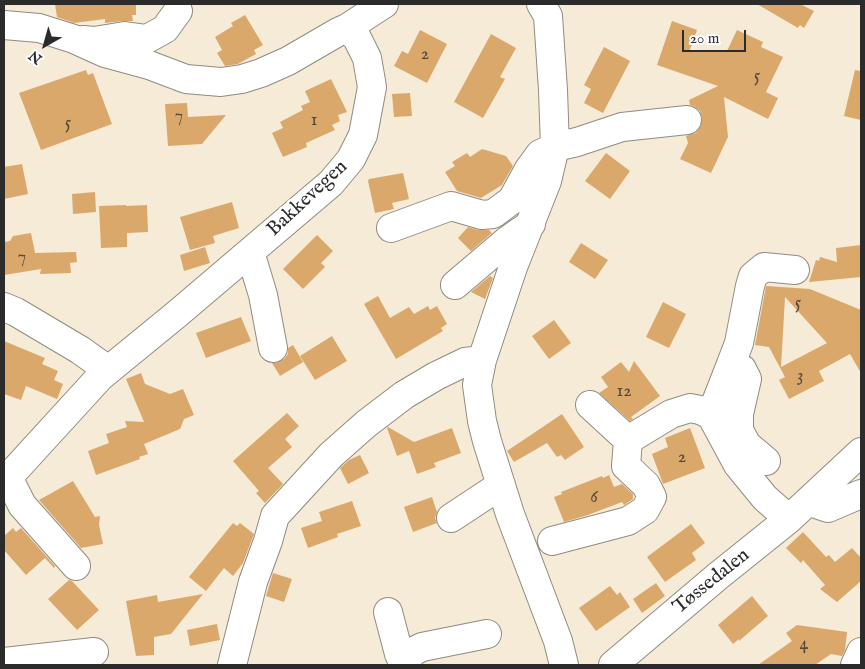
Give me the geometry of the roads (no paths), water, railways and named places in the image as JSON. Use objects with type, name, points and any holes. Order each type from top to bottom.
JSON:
[{"type":"street","points":[[4,25],[39,28],[74,39],[105,53],[149,65],[186,79],[221,82],[242,79],[262,73],[288,61],[347,28],[384,4]]},
{"type":"street","points":[[548,8],[555,147],[547,181],[513,267],[482,360],[477,385],[482,420],[501,485],[558,641],[564,665]]},
{"type":"street","points":[[74,39],[94,41],[125,36],[147,39],[165,28],[178,11]]},
{"type":"street","name":"Bakkevegen","points":[[76,566],[22,505],[6,480],[86,391],[108,370],[178,314],[331,183],[351,159],[363,135],[372,87],[369,66],[362,45],[358,38],[347,28]]},
{"type":"street","points":[[391,228],[451,206],[482,215],[493,214],[512,200],[529,169],[540,154],[555,147],[577,142],[622,127],[687,120]]},
{"type":"street","points":[[455,285],[508,240],[531,224]]},
{"type":"street","name":"Bakkevegen","points":[[250,252],[263,295],[273,348]]},
{"type":"street","points":[[711,415],[739,343],[753,276],[764,267],[796,270]]},
{"type":"street","points":[[4,307],[16,312],[80,350],[108,370]]},
{"type":"street","points":[[232,665],[252,582],[268,541],[275,516],[331,455],[366,424],[404,395],[465,362],[482,360]]},
{"type":"street","points":[[731,364],[742,369],[747,379],[739,414],[739,430],[747,445],[766,461]]},
{"type":"street","points":[[590,405],[628,440]]},
{"type":"street","points":[[628,440],[671,414],[690,408],[711,415],[738,465],[766,498],[789,519]]},
{"type":"street","points":[[552,541],[628,521],[645,510],[652,497],[646,486],[626,466],[628,440]]},
{"type":"street","name":"Tøssedalen","points":[[613,665],[789,519],[861,452]]},
{"type":"street","points":[[452,518],[501,485]]},
{"type":"street","points":[[810,500],[828,508],[861,494]]},
{"type":"street","points":[[388,612],[398,654],[405,665]]},
{"type":"street","points":[[405,665],[408,657],[422,647],[488,634]]},
{"type":"street","points":[[4,662],[94,652]]},
{"type":"street","points":[[855,665],[861,652]]}]
